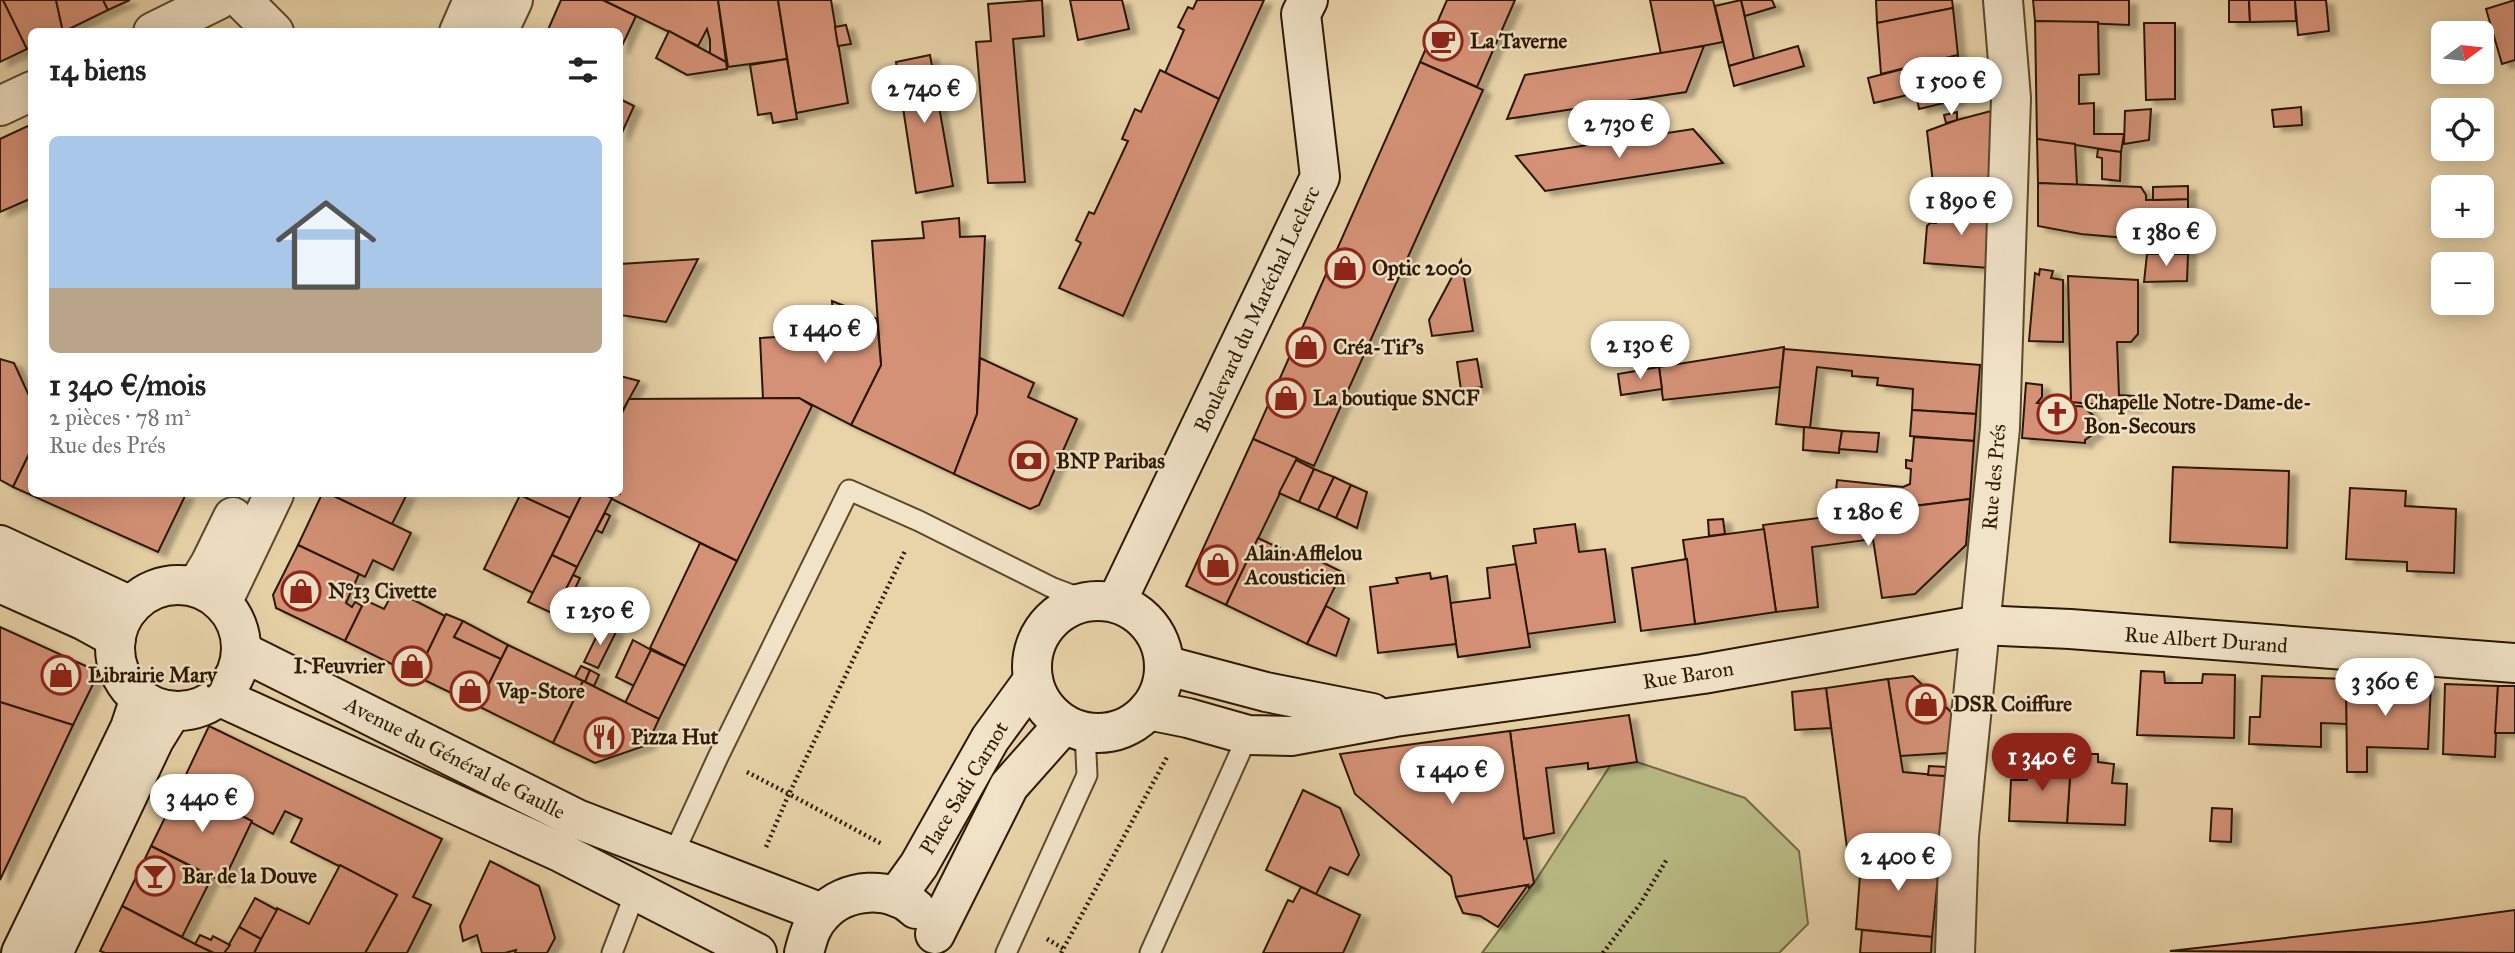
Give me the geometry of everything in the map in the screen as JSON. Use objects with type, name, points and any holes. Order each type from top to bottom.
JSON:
[{"type":"main road","points":[[161,28],[218,0]]},
{"type":"main road","points":[[242,0],[270,28]]},
{"type":"main road","points":[[461,28],[473,0]]},
{"type":"main road","points":[[500,28],[513,0]]},
{"type":"main road","name":"Boulevard du Maréchal Leclerc","points":[[1102,602],[1320,177],[1301,14],[1308,0]]},
{"type":"main road","name":"Rue des Prés","points":[[1955,953],[1959,836],[2000,428],[2011,98],[2003,0]]},
{"type":"main road","points":[[0,106],[28,93]]},
{"type":"main road","points":[[209,595],[210,564],[244,497]]},
{"type":"main road","points":[[209,595],[272,497]]},
{"type":"main road","points":[[0,545],[123,622]]},
{"type":"main road","points":[[0,583],[85,621],[123,622]]},
{"type":"main road","points":[[178,585],[209,595],[233,617],[239,633],[241,651],[230,683],[219,696],[205,705],[189,710],[156,704],[128,686],[115,655],[123,622],[145,594],[161,587],[178,585]]},
{"type":"main road","points":[[1102,602],[1135,612],[1150,627],[1160,645],[1164,665],[1157,696],[1148,710],[1135,722],[1103,733],[1075,728],[1050,712],[1039,697],[1033,680],[1032,658],[1038,638],[1050,620],[1068,608],[1102,602]]},
{"type":"main road","name":"Rue Albert Durand","points":[[1980,625],[2070,629],[2515,663]]},
{"type":"main road","name":"Rue Baron","points":[[1148,710],[1248,735],[1291,736],[1395,717],[1703,674],[1980,625]]},
{"type":"main road","name":"Avenue du Général de Gaulle","points":[[241,651],[578,819],[673,855]]},
{"type":"main road","name":"Rue Baron","points":[[1164,665],[1266,692],[1395,717]]},
{"type":"main road","name":"Place Sadi Carnot","points":[[897,897],[919,865],[990,739],[1033,680]]},
{"type":"main road","name":"Avenue du Général de Gaulle","points":[[219,696],[562,853],[636,891]]},
{"type":"main road","points":[[21,953],[130,728],[156,704]]},
{"type":"main road","points":[[53,953],[154,740],[156,704]]},
{"type":"main road","name":"Place Sadi Carnot","points":[[937,944],[1009,786],[1075,728]]},
{"type":"main road","points":[[673,855],[822,913]]},
{"type":"main road","points":[[636,891],[757,953]]},
{"type":"main road","points":[[804,953],[809,932],[822,913],[838,901],[857,894],[877,892],[913,905],[926,918],[937,944]]},
{"type":"lane","points":[[673,855],[849,490],[919,521],[1053,588],[1102,602]]},
{"type":"lane","points":[[1006,953],[1087,775],[1075,728]]},
{"type":"lane","points":[[1150,953],[1248,735]]},
{"type":"lane","points":[[612,953],[636,891]]},
{"type":"path","points":[[718,757],[789,794],[919,521]]},
{"type":"path","points":[[1061,953],[1188,718]]},
{"type":"path","points":[[1603,953],[1640,904],[1667,859]]},
{"type":"green space","points":[[1637,762],[1745,798],[1799,851],[1808,924],[1779,953],[1482,953],[1534,883],[1610,766]]},
{"type":"building","points":[[0,0],[3,0],[27,49],[0,62]]},
{"type":"building","points":[[3,0],[56,0],[62,28],[28,28],[27,49]]},
{"type":"building","points":[[56,0],[103,0],[108,10],[71,28],[62,28]]},
{"type":"building","points":[[103,0],[130,0],[108,10]]},
{"type":"building","points":[[561,0],[603,0],[636,16],[623,44],[623,28],[549,28]]},
{"type":"building","points":[[603,0],[718,0],[726,62],[710,54],[707,29],[698,46]]},
{"type":"building","points":[[718,0],[778,0],[787,59],[728,67]]},
{"type":"building","points":[[778,0],[831,0],[848,103],[796,113]]},
{"type":"building","points":[[1042,0],[1044,36],[1013,39],[1025,182],[988,183],[976,42],[991,41],[988,4]]},
{"type":"building","points":[[1070,0],[1122,0],[1129,29],[1078,40]]},
{"type":"building","points":[[1197,0],[1264,0],[1219,99],[1165,73],[1184,30],[1178,27],[1188,7],[1193,9]]},
{"type":"building","points":[[1447,0],[1515,0],[1477,87],[1420,62]]},
{"type":"building","points":[[1650,0],[1713,0],[1723,42],[1661,54]]},
{"type":"building","points":[[1741,0],[1754,59],[1729,66],[1715,6]]},
{"type":"building","points":[[1741,0],[1772,0],[1775,7],[1745,16]]},
{"type":"building","points":[[1876,0],[1952,0],[1953,8],[1877,23]]},
{"type":"building","points":[[2033,0],[2129,0],[2129,25],[2035,21]]},
{"type":"building","points":[[2229,0],[2249,0],[2250,22],[2229,22]]},
{"type":"building","points":[[2249,0],[2295,0],[2296,21],[2250,22]]},
{"type":"building","points":[[2295,0],[2326,0],[2329,31],[2298,35]]},
{"type":"building","points":[[2515,0],[2515,60],[2502,64],[2494,36],[2494,21],[2489,21],[2486,9]]},
{"type":"building","points":[[1953,8],[1958,55],[1881,74],[1877,23]]},
{"type":"building","points":[[2035,21],[2098,22],[2099,74],[2079,75],[2079,104],[2094,103],[2094,134],[2124,134],[2121,152],[2037,139]]},
{"type":"building","points":[[2144,23],[2175,23],[2175,99],[2146,100]]},
{"type":"building","points":[[846,25],[851,44],[838,46],[835,27]]},
{"type":"building","points":[[669,31],[726,62],[727,69],[687,75],[656,58]]},
{"type":"building","points":[[1704,46],[1686,92],[1507,119],[1525,75]]},
{"type":"building","points":[[1798,46],[1804,66],[1734,86],[1729,66]]},
{"type":"building","points":[[930,55],[953,186],[916,193],[896,62]]},
{"type":"building","points":[[1958,55],[1957,100],[1919,109],[1916,93],[1874,103],[1868,78]]},
{"type":"building","points":[[787,59],[797,119],[773,123],[771,113],[758,115],[750,65]]},
{"type":"building","points":[[1420,62],[1483,90],[1314,466],[1253,439]]},
{"type":"building","points":[[1160,70],[1219,99],[1123,316],[1059,288],[1081,243],[1076,240],[1089,212],[1094,214],[1128,141],[1122,139],[1135,109],[1141,112]]},
{"type":"building","points":[[623,100],[634,106],[623,130]]},
{"type":"building","points":[[2301,107],[2302,125],[2274,127],[2272,110]]},
{"type":"building","points":[[2151,109],[2149,140],[2124,144],[2125,111]]},
{"type":"building","points":[[1991,111],[1994,204],[1936,209],[1927,131]]},
{"type":"building","points":[[1957,112],[1957,120],[1946,123],[1944,115]]},
{"type":"building","points":[[28,126],[28,200],[0,212],[0,139]]},
{"type":"building","points":[[1693,129],[1723,163],[1545,191],[1516,156]]},
{"type":"building","points":[[2037,139],[2075,144],[2077,185],[2038,183]]},
{"type":"building","points":[[2098,149],[2121,152],[2120,181],[2102,179],[2102,158],[2097,157]]},
{"type":"building","points":[[2038,183],[2141,187],[2146,200],[2188,199],[2188,254],[2147,254],[2148,240],[2081,234],[2038,226]]},
{"type":"building","points":[[2188,186],[2188,199],[2153,200],[2153,187]]},
{"type":"building","points":[[1994,204],[1989,268],[1924,263],[1927,226],[1936,223],[1936,209]]},
{"type":"building","points":[[959,218],[960,237],[985,236],[977,414],[954,474],[851,425],[881,365],[872,241],[924,238],[922,222]]},
{"type":"building","points":[[2147,254],[2188,254],[2187,281],[2144,282]]},
{"type":"building","points":[[698,259],[666,322],[623,315],[623,264]]},
{"type":"building","points":[[1461,260],[1473,331],[1432,336],[1429,320]]},
{"type":"building","points":[[2040,269],[2053,271],[2051,278],[2063,280],[2063,342],[2029,341],[2035,273],[2039,275]]},
{"type":"building","points":[[2068,276],[2138,280],[2138,334],[2131,342],[2117,342],[2119,395],[2134,396],[2134,408],[2071,402]]},
{"type":"building","points":[[832,301],[877,319],[881,365],[851,425],[799,398],[763,399],[760,338],[834,336]]},
{"type":"building","points":[[1784,347],[1780,387],[1663,400],[1659,367]]},
{"type":"building","points":[[1784,349],[1980,365],[1976,414],[1912,410],[1913,389],[1877,385],[1878,378],[1852,376],[1852,371],[1817,367],[1810,428],[1776,424]]},
{"type":"building","points":[[980,358],[1034,383],[1028,397],[1077,419],[1039,505],[1030,509],[954,474],[977,414]]},
{"type":"building","points":[[0,359],[14,363],[28,393],[28,456],[13,487],[0,480]]},
{"type":"building","points":[[1477,359],[1482,387],[1461,390],[1457,362]]},
{"type":"building","points":[[1659,367],[1662,389],[1621,395],[1618,374]]},
{"type":"building","points":[[623,377],[639,381],[623,410]]},
{"type":"building","name":"Chapelle Notre-Dame-de- Bon-Secours","points":[[2026,383],[2042,385],[2042,397],[2037,403],[2088,407],[2088,411],[2095,417],[2095,433],[2085,440],[2085,443],[2022,438]]},
{"type":"building","points":[[799,398],[812,406],[737,561],[608,497],[623,497],[623,411],[629,399]]},
{"type":"building","points":[[1912,410],[1976,414],[1974,441],[1910,436]]},
{"type":"building","points":[[1804,427],[1842,431],[1839,453],[1803,450]]},
{"type":"building","points":[[1842,431],[1879,433],[1877,452],[1839,449]]},
{"type":"building","points":[[1914,437],[1974,441],[1970,499],[1834,516],[1837,480],[1903,487],[1910,484],[1911,469],[1906,468],[1906,460],[1912,461]]},
{"type":"building","points":[[1253,439],[1297,458],[1226,605],[1186,586]]},
{"type":"building","points":[[28,456],[28,494],[13,487]]},
{"type":"building","points":[[1296,460],[1314,469],[1299,502],[1279,493]]},
{"type":"building","points":[[2173,467],[2289,471],[2287,548],[2170,542]]},
{"type":"building","points":[[1314,469],[1334,477],[1318,510],[1299,502]]},
{"type":"building","points":[[1334,477],[1351,485],[1336,518],[1318,510]]},
{"type":"building","points":[[1351,485],[1367,492],[1357,528],[1336,518]]},
{"type":"building","points":[[2350,488],[2406,491],[2405,506],[2456,509],[2454,573],[2407,571],[2407,562],[2346,559]]},
{"type":"building","points":[[35,497],[185,497],[158,552]]},
{"type":"building","points":[[321,497],[336,497],[411,533],[393,570],[373,560],[365,577],[298,545]]},
{"type":"building","points":[[336,497],[406,497],[392,524]]},
{"type":"building","points":[[519,497],[570,518],[533,593],[484,569]]},
{"type":"building","points":[[524,497],[580,497],[570,518]]},
{"type":"building","points":[[581,497],[612,498],[577,567],[552,555]]},
{"type":"building","points":[[1970,499],[1966,545],[1915,594],[1882,598],[1873,539],[1812,547],[1818,607],[1776,612],[1763,525]]},
{"type":"building","points":[[605,513],[610,516],[602,533],[596,530]]},
{"type":"building","points":[[1723,519],[1725,534],[1709,536],[1708,520]]},
{"type":"building","points":[[1575,524],[1579,552],[1605,549],[1615,622],[1527,634],[1513,546],[1536,543],[1534,529]]},
{"type":"building","points":[[1764,529],[1776,612],[1695,624],[1683,540]]},
{"type":"building","points":[[1258,538],[1305,560],[1308,555],[1342,572],[1307,644],[1226,605]]},
{"type":"building","points":[[700,543],[737,561],[685,666],[650,648]]},
{"type":"building","points":[[298,545],[359,574],[346,603],[352,607],[355,602],[362,606],[345,641],[276,608],[273,595]]},
{"type":"building","points":[[552,555],[577,567],[554,614],[528,602]]},
{"type":"building","points":[[1687,559],[1695,624],[1641,631],[1632,568]]},
{"type":"building","points":[[1516,564],[1530,647],[1458,657],[1450,603],[1490,598],[1487,568]]},
{"type":"building","points":[[1430,573],[1431,579],[1447,576],[1456,644],[1378,653],[1370,587],[1398,583],[1396,578]]},
{"type":"building","points":[[573,575],[580,578],[571,597],[564,593]]},
{"type":"building","points":[[398,592],[445,616],[416,676],[345,641],[365,600],[384,609],[391,596]]},
{"type":"building","points":[[1326,606],[1349,619],[1336,656],[1307,644]]},
{"type":"building","points":[[446,614],[463,621],[454,637],[501,659],[478,706],[416,676]]},
{"type":"building","points":[[463,621],[508,645],[501,659],[454,637]]},
{"type":"building","points":[[602,625],[616,632],[598,668],[584,662]]},
{"type":"building","points":[[0,627],[99,672],[73,725],[0,702]]},
{"type":"building","points":[[633,640],[651,650],[634,686],[616,677]]},
{"type":"building","points":[[508,645],[583,681],[553,743],[478,706]]},
{"type":"building","points":[[651,650],[685,666],[659,719],[625,703]]},
{"type":"building","points":[[581,666],[590,670],[585,682],[575,677]]},
{"type":"building","points":[[590,670],[599,675],[594,686],[585,682]]},
{"type":"building","points":[[2141,671],[2164,672],[2165,683],[2202,683],[2203,674],[2235,675],[2234,738],[2137,735]]},
{"type":"building","points":[[1913,676],[1952,713],[1948,753],[1900,756],[1888,679]]},
{"type":"building","points":[[2262,676],[2346,679],[2347,724],[2321,723],[2321,747],[2249,744],[2250,717],[2260,717]]},
{"type":"building","points":[[1888,679],[1903,772],[1947,776],[1940,856],[1847,848],[1826,688]]},
{"type":"building","points":[[2346,679],[2431,684],[2428,749],[2367,747],[2367,772],[2347,772]]},
{"type":"building","points":[[583,681],[659,719],[647,745],[595,763],[553,743]]},
{"type":"building","points":[[2445,684],[2498,686],[2495,757],[2443,754]]},
{"type":"building","points":[[2498,686],[2515,686],[2515,733],[2495,733]]},
{"type":"building","points":[[1826,688],[1831,728],[1795,730],[1792,692]]},
{"type":"building","points":[[0,702],[73,725],[0,880]]},
{"type":"building","points":[[1629,715],[1637,762],[1588,769],[1588,763],[1546,768],[1554,833],[1524,839],[1510,731]]},
{"type":"building","points":[[209,726],[442,839],[413,897],[431,905],[407,953],[365,953],[397,895],[291,842],[302,819],[285,811],[273,834],[181,785]]},
{"type":"building","points":[[1510,731],[1524,839],[1526,838],[1534,883],[1529,888],[1528,885],[1456,897],[1451,876],[1355,794],[1340,754]]},
{"type":"building","points":[[2076,754],[2098,754],[2098,762],[2114,764],[2112,783],[2127,784],[2125,825],[2067,823],[2071,762],[2076,762]]},
{"type":"building","points":[[2028,760],[2071,762],[2067,823],[2009,821],[2011,780],[2027,780]]},
{"type":"building","points":[[1929,766],[1947,767],[1947,776],[1928,775]]},
{"type":"building","points":[[181,785],[252,821],[223,882],[151,846]]},
{"type":"building","points":[[1303,790],[1340,808],[1359,855],[1348,875],[1330,867],[1316,894],[1266,870]]},
{"type":"building","points":[[2212,808],[2232,809],[2231,842],[2210,841]]},
{"type":"building","points":[[151,846],[212,877],[182,937],[122,906]]},
{"type":"building","points":[[1862,849],[1940,856],[1932,937],[1856,929]]},
{"type":"building","points":[[490,861],[539,886],[555,938],[547,953],[515,953],[516,950],[482,953],[477,935],[463,941],[460,926]]},
{"type":"building","points":[[340,865],[397,895],[365,953],[254,953],[277,908],[309,924]]},
{"type":"building","points":[[1528,885],[1498,927],[1480,916],[1463,913],[1456,897]]},
{"type":"building","points":[[1301,887],[1360,915],[1343,953],[1263,953],[1288,900],[1293,902]]},
{"type":"building","points":[[255,898],[277,910],[261,939],[239,927]]},
{"type":"building","points":[[122,906],[195,944],[214,953],[100,951]]},
{"type":"building","points":[[2515,910],[2515,953],[2170,951],[2426,922]]},
{"type":"building","points":[[239,927],[261,939],[254,953],[224,953]]},
{"type":"building","points":[[1862,930],[1932,937],[1931,953],[1860,953]]},
{"type":"building","points":[[200,935],[211,940],[213,936],[230,945],[224,953],[214,953],[195,944]]},
{"type":"place","name":"La Taverne","points":[[1443,41]]},
{"type":"place","name":"Optic 2000","points":[[1345,268]]},
{"type":"place","name":"Créa-Tif's","points":[[1306,347]]},
{"type":"place","name":"La boutique SNCF","points":[[1286,398]]},
{"type":"place","name":"Chapelle Notre-Dame-de- Bon-Secours","points":[[2057,414]]},
{"type":"place","name":"BNP Paribas","points":[[1029,461]]},
{"type":"place","name":"Alain Afflelou Acousticien","points":[[1218,565]]},
{"type":"place","name":"N°13 Civette","points":[[301,591]]},
{"type":"place","name":"I. Feuvrier","points":[[412,666]]},
{"type":"place","name":"Librairie Mary","points":[[61,675]]},
{"type":"place","name":"Vap-Store","points":[[470,691]]},
{"type":"place","name":"DSR Coiffure","points":[[1926,704]]},
{"type":"place","name":"Pizza Hut","points":[[604,737]]},
{"type":"place","name":"Bar de la Douve","points":[[155,876]]}]
